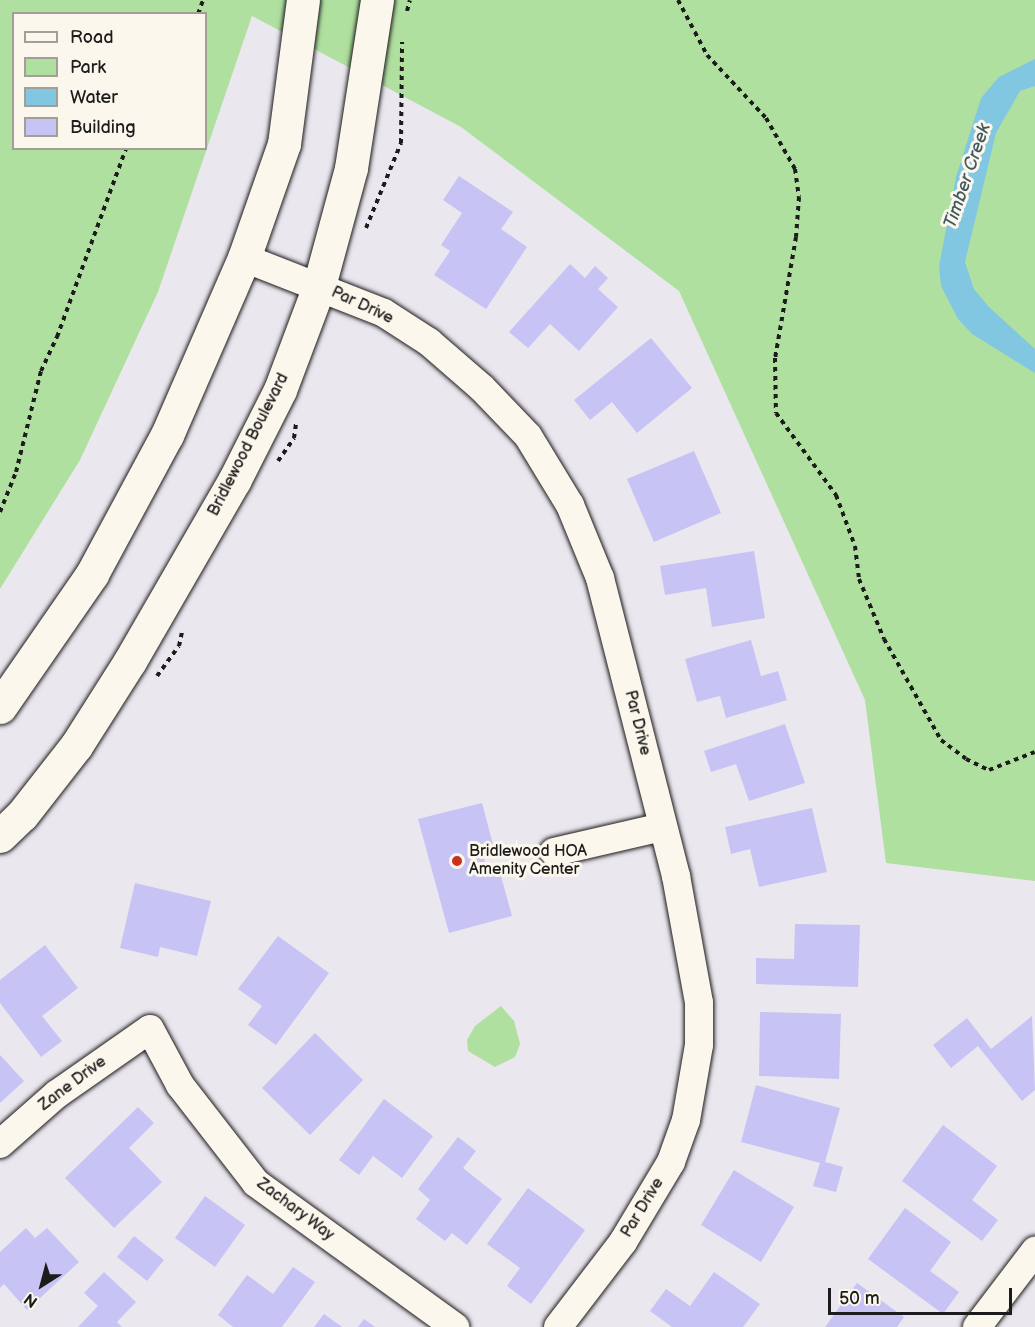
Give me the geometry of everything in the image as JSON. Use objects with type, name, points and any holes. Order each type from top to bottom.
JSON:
[{"type":"main road","points":[[0,707],[102,554],[167,435],[244,258],[284,144],[303,0]]},
{"type":"main road","name":"Bridlewood Boulevard","points":[[0,836],[22,815],[76,746],[130,662],[234,481],[280,390],[319,286],[351,168],[377,0]]},
{"type":"street","name":"Par Drive","points":[[244,258],[384,313],[429,342],[482,388],[528,436],[570,505],[600,578],[676,876],[699,1003],[699,1045],[693,1089],[671,1162],[623,1242],[558,1327]]},
{"type":"street","points":[[554,852],[662,827]]},
{"type":"street","name":"Zane Drive","points":[[0,1144],[57,1094],[150,1029]]},
{"type":"street","name":"Zachary Way","points":[[150,1029],[180,1085],[256,1183],[455,1327]]},
{"type":"street","points":[[977,1327],[1035,1251]]},
{"type":"path","points":[[404,20],[410,0]]},
{"type":"path","points":[[678,0],[707,55],[766,118],[795,169],[799,197],[796,237],[775,358],[776,413],[836,495],[855,546],[859,579],[884,639],[941,740],[966,759],[989,770],[1035,752]]},
{"type":"path","points":[[361,237],[400,143],[402,36]]},
{"type":"path","points":[[0,512],[16,472],[41,371],[57,337],[125,150]]},
{"type":"green space","points":[[0,0],[1035,0],[1035,881],[886,863],[865,700],[679,291],[461,127],[252,16],[207,148],[207,12],[12,12],[12,150],[206,150],[158,292],[80,460],[0,589]]},
{"type":"green space","points":[[501,1006],[514,1021],[520,1044],[515,1057],[495,1067],[468,1051],[467,1040],[475,1026]]},
{"type":"water","name":"Timber Creek","points":[[1035,59],[1035,86],[1020,91],[996,133],[965,262],[974,289],[989,307],[1035,349],[1035,373],[972,334],[958,319],[941,286],[939,266],[956,177],[981,98],[999,77]]},
{"type":"building","points":[[459,176],[513,212],[501,229],[527,247],[486,309],[434,275],[450,251],[441,245],[462,213],[443,200]]},
{"type":"building","points":[[570,264],[585,278],[595,266],[608,278],[598,289],[618,307],[579,351],[550,324],[528,348],[509,332]]},
{"type":"building","points":[[651,338],[692,388],[637,433],[612,402],[590,420],[574,400]]},
{"type":"building","points":[[694,451],[721,513],[654,542],[627,479]]},
{"type":"building","points":[[754,551],[765,618],[712,627],[706,588],[665,595],[660,566]]},
{"type":"building","points":[[751,640],[761,676],[778,671],[787,700],[726,718],[720,696],[697,702],[685,659]]},
{"type":"building","points":[[785,724],[805,783],[749,801],[736,764],[711,772],[704,751]]},
{"type":"building","name":"Bridlewood HOA Amenity Center","points":[[482,803],[494,848],[482,852],[488,873],[499,869],[512,916],[449,933],[418,819]]},
{"type":"building","points":[[812,808],[827,872],[759,887],[750,849],[731,854],[725,827]]},
{"type":"building","points":[[135,883],[211,901],[197,956],[160,947],[158,957],[120,948]]},
{"type":"building","points":[[795,924],[860,925],[858,987],[756,984],[756,958],[794,959]]},
{"type":"building","points":[[278,936],[329,973],[276,1045],[248,1025],[262,1006],[238,989]]},
{"type":"building","points":[[45,945],[78,988],[42,1016],[62,1041],[41,1057],[0,1003],[0,980]]},
{"type":"building","points":[[760,1012],[841,1014],[839,1079],[759,1076]]},
{"type":"building","points":[[1032,1016],[1035,1090],[1022,1101],[978,1046],[951,1068],[933,1045],[967,1018],[991,1049]]},
{"type":"building","points":[[315,1033],[363,1080],[310,1135],[262,1088]]},
{"type":"building","points":[[0,1055],[24,1081],[0,1103]]},
{"type":"building","points":[[756,1085],[840,1108],[825,1162],[843,1167],[836,1192],[813,1186],[820,1163],[741,1142]]},
{"type":"building","points":[[384,1099],[433,1136],[402,1178],[373,1156],[359,1175],[339,1160]]},
{"type":"building","points":[[138,1107],[154,1123],[129,1148],[162,1182],[114,1228],[65,1178]]},
{"type":"building","points":[[943,1125],[997,1166],[972,1200],[998,1220],[982,1241],[902,1181]]},
{"type":"building","points":[[458,1137],[476,1151],[463,1168],[502,1199],[467,1245],[452,1233],[445,1241],[416,1219],[430,1200],[418,1189]]},
{"type":"building","points":[[734,1170],[794,1207],[761,1262],[701,1225]]},
{"type":"building","points":[[528,1188],[585,1230],[531,1304],[507,1286],[520,1268],[487,1244]]},
{"type":"building","points":[[205,1196],[245,1225],[215,1267],[175,1238]]},
{"type":"building","points":[[905,1208],[951,1242],[930,1271],[959,1292],[943,1314],[868,1259]]},
{"type":"building","points":[[26,1228],[35,1238],[47,1228],[79,1262],[27,1310],[4,1284],[0,1288],[0,1252]]},
{"type":"building","points":[[134,1236],[164,1260],[147,1281],[117,1257]]},
{"type":"building","points":[[293,1267],[315,1282],[282,1327],[233,1327],[218,1315],[247,1275],[273,1294]]},
{"type":"building","points":[[104,1272],[136,1302],[117,1322],[122,1327],[78,1327],[98,1306],[84,1293]]},
{"type":"building","points":[[714,1272],[760,1304],[743,1327],[672,1327],[650,1311],[666,1289],[690,1306]]},
{"type":"building","points":[[857,1283],[904,1317],[897,1327],[825,1327]]},
{"type":"building","points":[[324,1314],[342,1327],[314,1327]]},
{"type":"building","points":[[364,1319],[375,1327],[358,1327]]},
{"type":"place","name":"Bridlewood HOA Amenity Center","points":[[457,861]]}]
